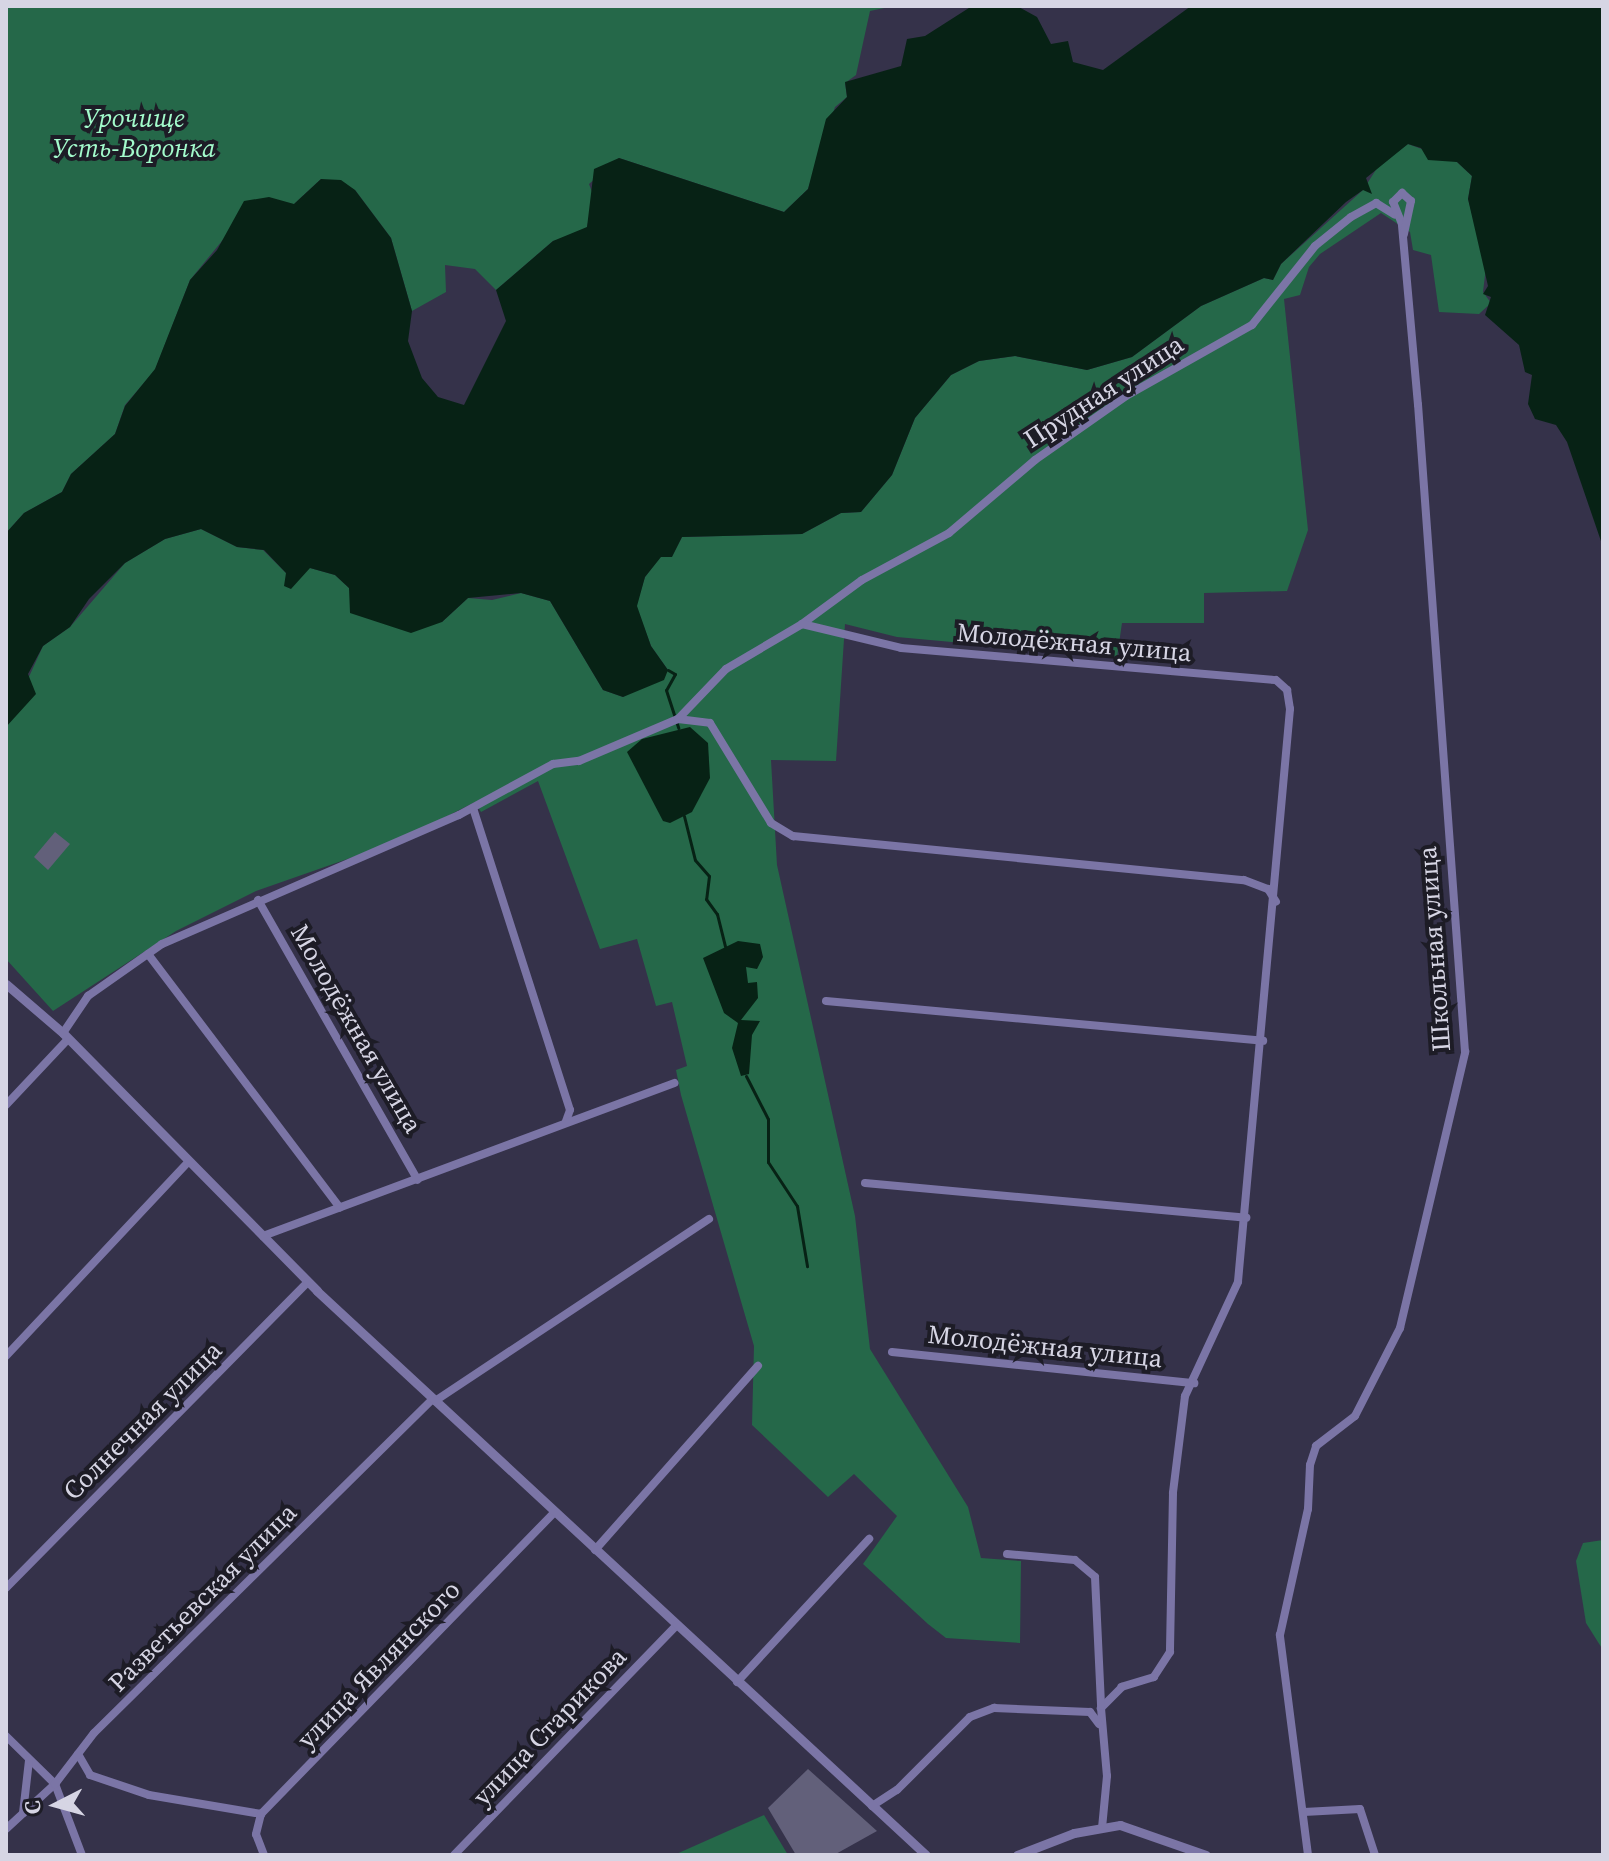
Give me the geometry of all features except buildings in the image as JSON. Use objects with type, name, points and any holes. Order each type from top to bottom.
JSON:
[{"type":"street","name":"Прудная улица","points":[[802,624],[862,580],[949,533],[1035,460],[1159,375],[1252,325],[1315,246],[1351,217],[1376,203],[1396,215],[1404,234]]},
{"type":"street","name":"Школьная улица","points":[[1308,1855],[1280,1619],[1308,1509],[1310,1465],[1316,1446],[1355,1416],[1400,1328],[1465,1052],[1404,234]]},
{"type":"street","name":"Молодёжная улица","points":[[6,1105],[66,1036],[88,996],[148,954],[258,900],[473,808],[553,764],[579,761],[678,719],[726,669],[802,624],[901,648],[1276,680],[1287,690],[1290,709],[1276,902],[1246,1218],[1228,1314],[1185,1396],[1173,1493],[1170,1652],[1154,1677],[1115,1691],[1101,1708]]},
{"type":"street","points":[[678,719],[710,723],[771,823],[793,836],[1244,880],[1268,889],[1276,902]]},
{"type":"street","points":[[473,808],[570,1110],[566,1121]]},
{"type":"street","name":"Молодёжная улица","points":[[258,900],[418,1180]]},
{"type":"street","points":[[148,954],[340,1208]]},
{"type":"street","points":[[6,984],[66,1036],[308,1282],[675,1627],[926,1855]]},
{"type":"street","points":[[826,1001],[1263,1041]]},
{"type":"street","points":[[263,1236],[675,1083]]},
{"type":"street","points":[[6,1356],[189,1161]]},
{"type":"street","points":[[865,1183],[1246,1218]]},
{"type":"street","name":"Разветьевская улица","points":[[6,1829],[55,1784],[78,1754],[434,1400],[709,1219]]},
{"type":"street","name":"Солнечная улица","points":[[6,1588],[308,1282]]},
{"type":"street","name":"Молодёжная улица","points":[[892,1352],[1194,1383]]},
{"type":"street","points":[[595,1550],[758,1366]]},
{"type":"street","name":"улица Являнского","points":[[261,1814],[555,1512]]},
{"type":"street","points":[[737,1682],[869,1539]]},
{"type":"street","points":[[1007,1554],[1075,1560],[1095,1577],[1101,1708],[1099,1725],[1107,1776],[1102,1828]]},
{"type":"street","name":"улица Старикова","points":[[454,1855],[675,1627]]},
{"type":"street","points":[[872,1806],[897,1790],[970,1717],[994,1708],[1090,1712],[1099,1725]]},
{"type":"street","points":[[6,1736],[55,1784],[82,1855]]},
{"type":"street","points":[[78,1754],[90,1775],[149,1795],[261,1814],[256,1834],[264,1855]]},
{"type":"street","points":[[22,1813],[28,1759]]},
{"type":"street","points":[[1304,1812],[1360,1809],[1375,1855]]},
{"type":"street","points":[[1017,1855],[1120,1825],[1206,1855]]},
{"type":"green space","name":"Урочище Усть-Воронка","points":[[6,6],[894,6],[870,11],[856,75],[845,83],[847,97],[835,107],[808,189],[784,212],[619,158],[589,184],[594,197],[587,227],[575,236],[553,241],[496,290],[475,269],[445,265],[446,292],[412,311],[391,238],[355,190],[321,179],[294,204],[253,203],[190,280],[155,370],[125,405],[115,434],[71,474],[62,492],[24,513],[6,533]]},
{"type":"green space","points":[[1408,144],[1457,162],[1472,176],[1468,199],[1486,267],[1483,292],[1491,303],[1479,314],[1439,312],[1431,255],[1413,250],[1410,232],[1381,213],[1320,254],[1309,267],[1300,295],[1284,299],[1308,530],[1287,591],[1204,593],[1204,623],[1122,623],[1117,657],[897,637],[845,624],[836,761],[771,760],[777,865],[855,1216],[870,1349],[968,1507],[981,1558],[1021,1561],[1020,1643],[946,1638],[928,1624],[863,1564],[897,1516],[854,1474],[828,1497],[752,1425],[754,1346],[681,1095],[676,1070],[687,1066],[672,1002],[656,1006],[637,939],[600,949],[538,781],[481,812],[475,802],[396,842],[256,891],[176,931],[53,1011],[6,959],[6,727],[43,646],[70,627],[125,563],[165,539],[201,529],[237,547],[263,550],[286,573],[310,568],[335,575],[349,588],[442,622],[468,598],[492,600],[521,593],[550,601],[603,690],[623,697],[668,670],[651,646],[636,606],[645,577],[661,556],[672,556],[682,537],[802,534],[841,513],[861,512],[892,475],[915,418],[951,375],[979,361],[1015,356],[1087,370],[1132,357],[1201,306],[1264,278],[1273,280],[1281,264],[1363,190],[1379,165]]},
{"type":"green space","points":[[1603,1540],[1603,1650],[1586,1623],[1576,1561],[1583,1543]]},
{"type":"green space","points":[[764,1815],[788,1855],[674,1855]]},
{"type":"shaded area","points":[[972,6],[1017,6],[1037,17],[1051,44],[1068,41],[1073,62],[1103,70],[1191,6],[1603,6],[1603,547],[1567,442],[1556,425],[1535,419],[1528,404],[1532,375],[1525,372],[1519,345],[1485,315],[1491,297],[1483,294],[1488,286],[1468,199],[1472,176],[1457,162],[1428,160],[1421,148],[1408,144],[1366,178],[1372,194],[1363,190],[1346,202],[1281,264],[1273,280],[1264,278],[1201,306],[1132,357],[1087,370],[1015,356],[979,361],[951,375],[915,418],[892,475],[861,512],[841,513],[802,534],[682,537],[672,557],[661,557],[645,577],[637,606],[651,646],[668,670],[664,680],[623,697],[603,690],[550,601],[521,593],[468,598],[442,622],[411,633],[350,613],[349,588],[335,575],[310,568],[291,589],[284,586],[286,573],[264,550],[237,547],[201,529],[165,539],[125,563],[89,599],[70,627],[43,646],[28,674],[36,694],[6,727],[6,533],[24,513],[62,492],[71,474],[115,434],[125,406],[155,369],[190,280],[217,250],[244,201],[269,197],[294,204],[321,179],[341,180],[355,190],[391,238],[412,311],[408,341],[422,378],[438,397],[464,405],[506,321],[496,290],[553,241],[587,227],[594,169],[619,158],[784,212],[808,189],[826,119],[847,97],[845,82],[901,66],[907,39],[925,36]]},
{"type":"shaded area","points":[[690,727],[708,743],[710,778],[692,812],[670,823],[663,821],[627,752],[642,739]]},
{"type":"shaded area","points":[[738,941],[760,944],[763,957],[757,969],[746,967],[748,983],[757,982],[758,998],[741,1020],[760,1021],[752,1035],[749,1074],[741,1076],[732,1048],[738,1023],[724,1013],[703,958]]},
{"type":"waterway","points":[[668,670],[675,674],[666,690],[678,728]]},
{"type":"waterway","points":[[684,816],[695,860],[709,876],[706,899],[717,914],[725,946]]},
{"type":"waterway","points":[[746,1076],[768,1119],[768,1162],[797,1206],[807,1266]]}]
